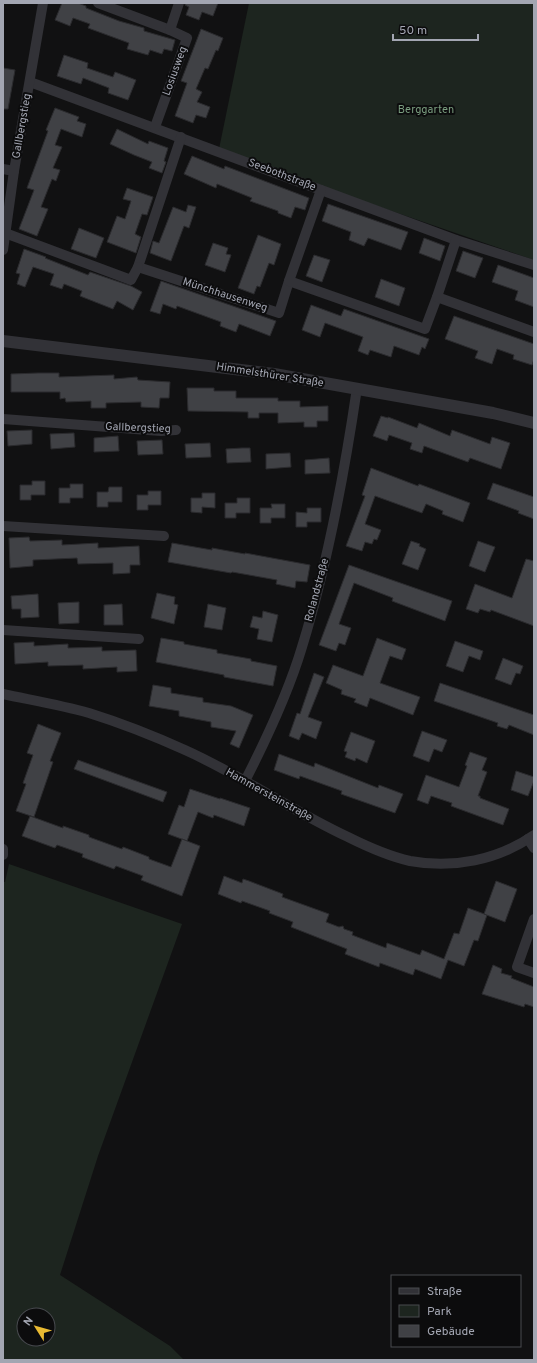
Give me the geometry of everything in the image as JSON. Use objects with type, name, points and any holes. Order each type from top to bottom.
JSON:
[{"type":"street","name":"Gallbergstieg","points":[[3,250],[14,171],[43,3]]},
{"type":"street","points":[[98,3],[170,30]]},
{"type":"street","name":"Losiusweg","points":[[155,127],[187,38],[170,30],[180,3]]},
{"type":"street","name":"Seebothstraße","points":[[30,82],[155,127],[456,240],[534,265]]},
{"type":"street","points":[[5,234],[131,280],[138,267],[181,137]]},
{"type":"street","points":[[3,169],[14,171]]},
{"type":"street","name":"Münchhausenweg","points":[[138,267],[279,313],[321,190]]},
{"type":"street","points":[[289,281],[425,329],[456,240]]},
{"type":"street","points":[[437,297],[534,332]]},
{"type":"street","name":"Himmelsthürer Straße","points":[[3,341],[267,373],[493,413],[534,423]]},
{"type":"street","name":"Rolandstraße","points":[[245,781],[267,737],[302,646],[326,558],[338,504],[357,388]]},
{"type":"street","name":"Gallbergstieg","points":[[3,419],[161,431],[176,430]]},
{"type":"street","points":[[3,526],[164,536]]},
{"type":"street","points":[[3,630],[139,639]]},
{"type":"street","name":"Hammersteinstraße","points":[[3,694],[89,713],[185,750],[245,781],[330,829],[370,848],[410,860],[452,863],[477,861],[504,852],[531,837]]},
{"type":"street","points":[[531,837],[534,848]]},
{"type":"street","points":[[3,849],[3,855]]},
{"type":"street","points":[[534,919],[517,967],[534,973]]},
{"type":"green space","name":"Berggarten","points":[[249,3],[534,3],[534,260],[322,187],[219,149]]},
{"type":"green space","points":[[9,864],[182,924],[98,1156],[60,1275],[170,1346],[184,1360],[3,1360],[3,882],[5,882]]},
{"type":"building","points":[[62,3],[78,3],[86,6],[86,8],[119,21],[144,28],[144,31],[175,40],[172,51],[164,49],[162,54],[150,50],[148,55],[127,49],[129,43],[88,28],[90,24],[73,18],[70,26],[55,20]]},
{"type":"building","points":[[185,3],[218,3],[213,16],[202,12],[199,20],[186,15],[189,7],[185,5]]},
{"type":"building","points":[[201,29],[223,38],[208,69],[205,68],[196,89],[202,92],[197,102],[210,107],[206,118],[196,115],[193,123],[175,116],[187,83],[181,81]]},
{"type":"building","points":[[64,55],[88,63],[87,68],[113,77],[115,72],[136,80],[128,100],[108,93],[109,88],[83,78],[81,84],[57,76]]},
{"type":"building","points":[[3,68],[15,70],[8,109],[3,109]]},
{"type":"building","points":[[55,108],[79,117],[77,121],[86,124],[82,137],[61,129],[55,145],[62,147],[53,168],[60,170],[56,181],[52,179],[41,207],[48,209],[37,236],[19,229],[34,190],[27,188],[48,131],[46,130]]},
{"type":"building","points":[[117,129],[148,144],[149,141],[168,148],[164,161],[166,162],[162,173],[149,168],[152,162],[110,144]]},
{"type":"building","points":[[192,156],[224,169],[225,166],[309,198],[305,210],[295,207],[291,218],[278,213],[278,211],[250,201],[252,198],[217,184],[216,188],[184,174]]},
{"type":"building","points":[[127,188],[153,197],[147,215],[142,214],[135,234],[141,237],[136,253],[107,242],[117,216],[125,219],[131,201],[123,199]]},
{"type":"building","points":[[328,204],[408,232],[401,250],[368,238],[364,246],[349,240],[351,232],[322,221]]},
{"type":"building","points":[[188,205],[196,207],[189,228],[184,226],[171,261],[150,253],[153,241],[159,243],[173,207],[186,212]]},
{"type":"building","points":[[79,228],[104,238],[96,258],[71,249]]},
{"type":"building","points":[[258,235],[281,244],[274,265],[269,263],[260,287],[257,286],[254,294],[238,288]]},
{"type":"building","points":[[424,238],[445,246],[440,261],[419,253]]},
{"type":"building","points":[[213,243],[228,248],[226,254],[231,255],[225,272],[205,265]]},
{"type":"building","points":[[24,249],[88,275],[90,272],[131,286],[142,292],[133,310],[117,301],[113,309],[80,296],[82,291],[64,284],[62,289],[50,285],[54,274],[33,267],[25,287],[17,284],[20,274],[16,273]]},
{"type":"building","points":[[463,251],[483,258],[475,278],[456,271]]},
{"type":"building","points":[[314,255],[330,260],[322,282],[306,276]]},
{"type":"building","points":[[498,265],[534,278],[534,307],[515,300],[518,291],[492,282]]},
{"type":"building","points":[[381,279],[405,288],[399,306],[375,297]]},
{"type":"building","points":[[161,281],[276,321],[270,336],[239,324],[236,332],[220,326],[221,322],[177,306],[176,309],[163,304],[160,314],[150,311]]},
{"type":"building","points":[[311,305],[341,316],[344,309],[429,339],[425,349],[422,347],[419,355],[394,346],[391,357],[370,350],[368,355],[358,351],[363,337],[325,323],[320,337],[302,330]]},
{"type":"building","points":[[454,316],[534,344],[534,359],[532,365],[513,359],[514,355],[497,349],[492,364],[475,358],[478,351],[445,339]]},
{"type":"building","points":[[59,373],[59,377],[114,375],[114,379],[137,377],[138,380],[170,382],[169,398],[160,398],[159,408],[141,407],[141,402],[106,403],[106,408],[91,408],[91,401],[66,402],[65,398],[60,399],[60,392],[11,392],[11,374]]},
{"type":"building","points":[[187,388],[214,388],[214,391],[236,391],[236,398],[278,398],[278,401],[300,401],[300,407],[328,406],[328,421],[317,421],[317,427],[304,427],[304,422],[278,423],[278,413],[259,413],[259,418],[248,418],[248,412],[188,411]]},
{"type":"building","points":[[381,416],[388,417],[417,428],[419,423],[450,436],[452,430],[490,444],[492,437],[510,443],[501,469],[470,458],[468,462],[424,446],[422,453],[410,449],[412,443],[389,435],[387,441],[373,436]]},
{"type":"building","points":[[32,430],[32,444],[8,446],[7,431]]},
{"type":"building","points":[[74,433],[75,447],[51,449],[50,434]]},
{"type":"building","points":[[118,436],[119,451],[94,452],[94,438]]},
{"type":"building","points":[[162,440],[163,454],[138,455],[137,441]]},
{"type":"building","points":[[210,443],[211,457],[186,458],[185,444]]},
{"type":"building","points":[[250,448],[251,462],[227,463],[226,449]]},
{"type":"building","points":[[290,453],[291,467],[266,469],[266,454]]},
{"type":"building","points":[[329,458],[330,473],[305,474],[305,460]]},
{"type":"building","points":[[371,468],[418,486],[419,484],[470,503],[463,522],[442,514],[443,511],[426,504],[422,513],[375,496],[365,524],[381,530],[377,540],[374,539],[372,544],[365,542],[362,551],[346,546],[365,496],[362,495]]},
{"type":"building","points":[[32,481],[45,481],[45,495],[31,495],[31,500],[20,500],[20,485],[32,485]]},
{"type":"building","points":[[493,483],[534,497],[534,519],[518,513],[519,511],[487,499]]},
{"type":"building","points":[[70,484],[83,484],[83,498],[70,498],[70,503],[59,503],[59,488],[70,488]]},
{"type":"building","points":[[109,487],[122,487],[122,502],[108,502],[108,507],[97,507],[97,492],[108,492]]},
{"type":"building","points":[[148,491],[161,491],[161,505],[148,505],[148,510],[137,510],[137,495],[148,495]]},
{"type":"building","points":[[202,493],[215,493],[215,508],[202,507],[202,513],[191,512],[191,498],[202,498]]},
{"type":"building","points":[[237,498],[250,498],[250,513],[236,513],[236,518],[225,518],[225,503],[237,503]]},
{"type":"building","points":[[271,504],[285,504],[285,518],[271,518],[271,523],[260,523],[260,508],[272,508]]},
{"type":"building","points":[[307,508],[321,508],[321,522],[307,522],[307,527],[296,527],[296,512],[307,513]]},
{"type":"building","points":[[29,537],[30,541],[62,540],[62,545],[98,543],[98,548],[139,546],[140,565],[130,565],[130,573],[113,574],[113,563],[78,564],[77,558],[33,560],[33,566],[10,568],[9,538]]},
{"type":"building","points":[[411,541],[420,544],[419,546],[426,549],[418,570],[402,564]]},
{"type":"building","points":[[478,541],[495,547],[485,572],[469,566]]},
{"type":"building","points":[[172,543],[212,550],[212,548],[245,553],[310,565],[307,582],[296,581],[295,588],[276,584],[277,580],[168,562]]},
{"type":"building","points":[[526,559],[534,561],[534,626],[491,610],[490,612],[480,609],[478,613],[466,609],[475,584],[512,598]]},
{"type":"building","points":[[349,565],[452,601],[445,621],[392,601],[393,598],[354,583],[339,624],[351,628],[345,645],[339,643],[336,651],[319,645]]},
{"type":"building","points":[[157,593],[175,597],[174,604],[178,605],[174,624],[151,618]]},
{"type":"building","points":[[38,594],[39,617],[21,618],[21,609],[12,609],[11,596]]},
{"type":"building","points":[[79,602],[79,623],[59,624],[58,603]]},
{"type":"building","points":[[122,604],[123,625],[104,625],[104,605]]},
{"type":"building","points":[[208,604],[226,608],[222,630],[204,627]]},
{"type":"building","points":[[263,611],[278,615],[272,642],[257,639],[259,629],[250,627],[253,616],[262,618]]},
{"type":"building","points":[[161,638],[184,642],[184,644],[217,650],[217,653],[251,659],[251,661],[277,666],[273,686],[156,662]]},
{"type":"building","points":[[377,638],[406,649],[402,660],[390,656],[380,683],[420,697],[413,715],[370,698],[367,707],[354,702],[356,699],[341,694],[342,690],[326,683],[333,665],[363,676]]},
{"type":"building","points":[[455,641],[483,651],[480,660],[469,656],[463,672],[446,666]]},
{"type":"building","points":[[34,642],[34,646],[68,644],[68,648],[102,647],[102,651],[136,650],[137,671],[117,672],[117,667],[83,669],[83,665],[48,666],[48,662],[15,664],[14,643]]},
{"type":"building","points":[[503,658],[523,666],[520,674],[516,673],[511,685],[495,679]]},
{"type":"building","points":[[314,673],[324,677],[308,717],[322,722],[316,739],[302,733],[299,740],[289,736],[297,713],[300,714]]},
{"type":"building","points":[[440,683],[534,715],[534,735],[509,725],[507,729],[497,726],[498,723],[434,701]]},
{"type":"building","points":[[153,685],[171,688],[171,693],[203,698],[203,702],[231,706],[253,715],[239,748],[230,744],[236,731],[211,727],[211,722],[179,716],[179,711],[149,706]]},
{"type":"building","points":[[38,724],[61,733],[50,761],[53,762],[34,817],[16,811],[26,784],[23,783],[33,755],[27,753]]},
{"type":"building","points":[[422,731],[447,740],[442,752],[434,749],[429,762],[413,756]]},
{"type":"building","points":[[351,732],[375,741],[367,763],[356,758],[355,761],[345,757],[347,752],[344,751]]},
{"type":"building","points":[[470,752],[487,758],[482,770],[487,772],[478,796],[509,809],[503,825],[451,806],[452,803],[431,796],[428,804],[417,800],[426,775],[459,787],[467,766],[465,765]]},
{"type":"building","points":[[279,754],[314,767],[315,763],[378,788],[379,785],[403,794],[395,813],[341,794],[342,791],[300,776],[299,779],[274,770]]},
{"type":"building","points":[[78,760],[167,792],[163,802],[74,769]]},
{"type":"building","points":[[516,771],[534,777],[534,781],[528,796],[511,790]]},
{"type":"building","points":[[190,789],[250,808],[244,826],[214,815],[213,818],[198,812],[187,841],[168,834],[179,805],[184,807]]},
{"type":"building","points":[[30,816],[63,828],[63,826],[89,835],[89,837],[122,849],[123,847],[171,867],[182,839],[200,846],[182,896],[141,880],[143,876],[116,866],[114,869],[82,857],[83,854],[57,845],[55,848],[22,836]]},
{"type":"building","points":[[224,876],[242,883],[243,879],[249,881],[283,894],[282,897],[329,914],[326,922],[339,927],[343,926],[344,929],[353,932],[352,935],[386,948],[387,943],[420,955],[422,950],[444,959],[454,933],[459,934],[468,908],[487,915],[478,941],[474,940],[464,966],[448,960],[441,979],[415,969],[413,975],[380,963],[379,967],[345,954],[347,949],[291,927],[293,922],[269,913],[270,911],[242,901],[241,903],[218,894]]},
{"type":"building","points":[[496,881],[517,889],[505,922],[484,914]]},
{"type":"building","points":[[493,965],[502,969],[501,973],[512,976],[511,978],[534,987],[534,1007],[525,1004],[524,1007],[482,994]]}]
